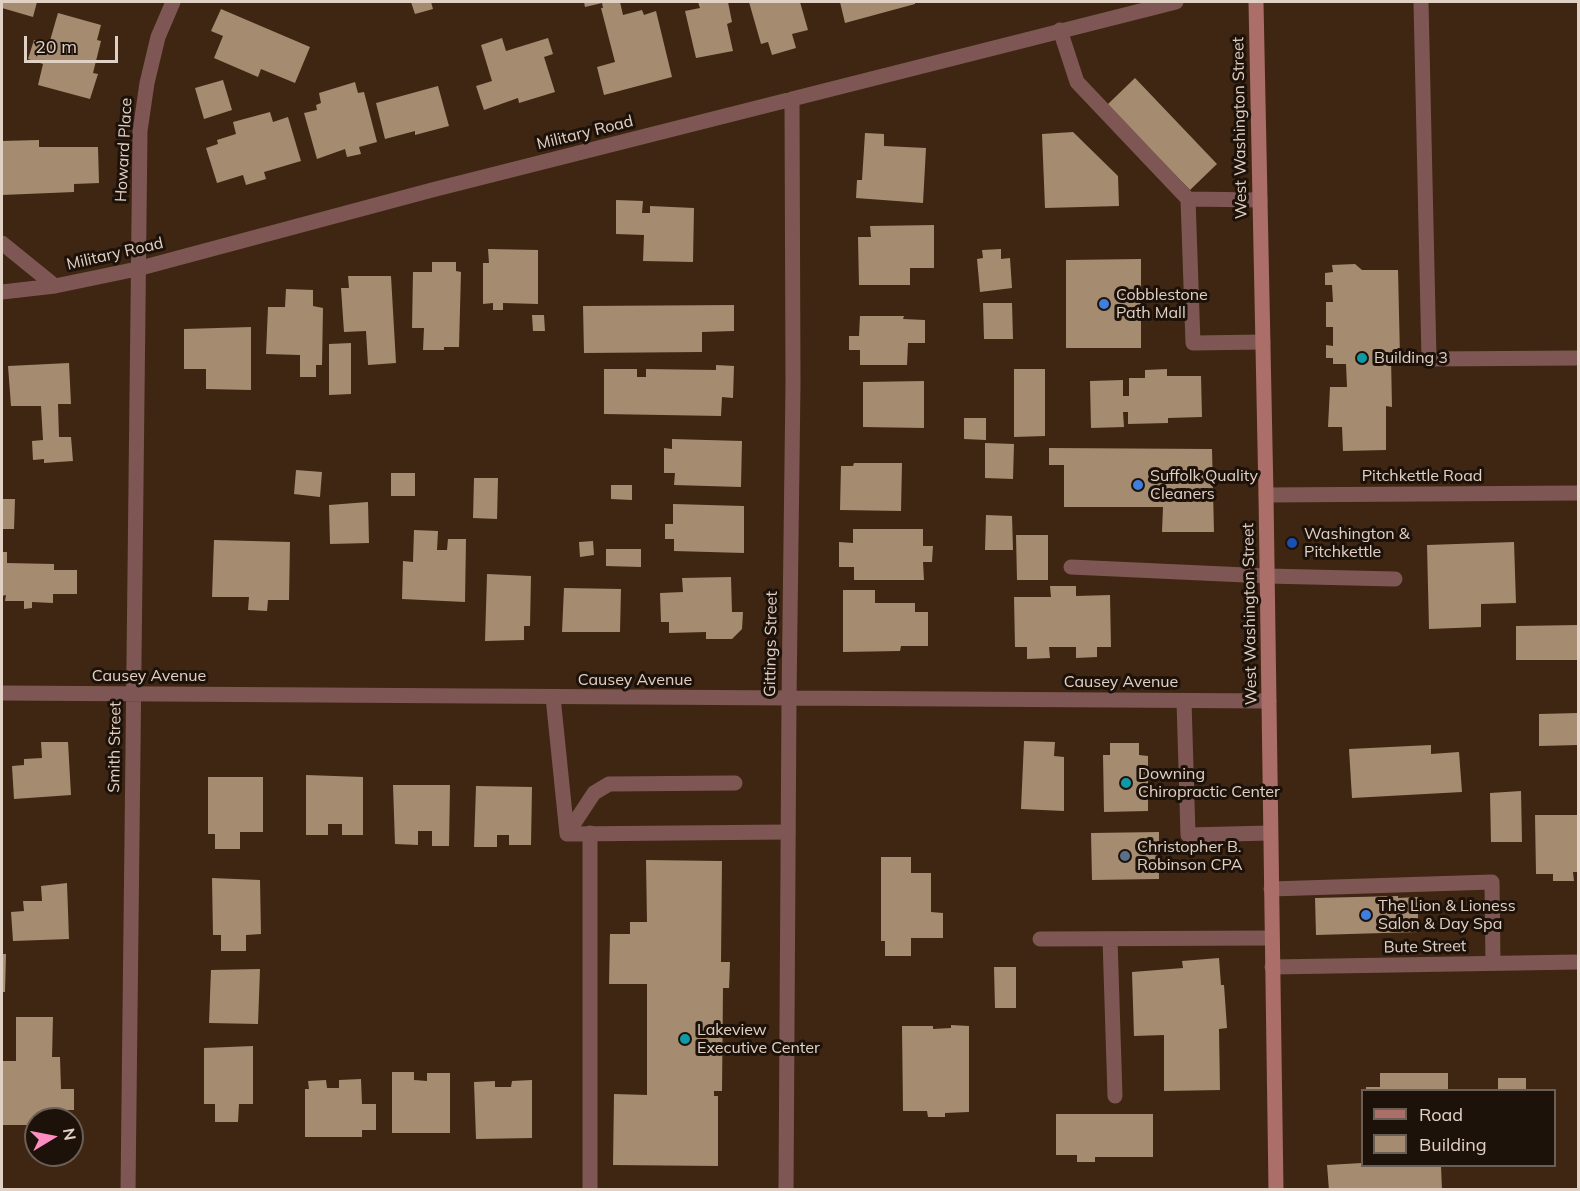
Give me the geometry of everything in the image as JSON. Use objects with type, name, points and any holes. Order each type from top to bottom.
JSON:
[{"type":"main road","name":"West Washington Street","points":[[1256,2],[1266,495],[1275,1190]]},
{"type":"street","name":"Howard Place","points":[[137,269],[140,131],[147,83],[158,37],[173,2]]},
{"type":"street","name":"Military Road","points":[[2,292],[55,285],[137,269],[432,190],[1176,2]]},
{"type":"street","points":[[1421,2],[1429,359],[1578,358]]},
{"type":"street","points":[[1060,30],[1077,82],[1188,199],[1193,343],[1263,342]]},
{"type":"street","name":"Gittings Street","points":[[786,1190],[793,382],[792,99]]},
{"type":"street","points":[[1188,199],[1260,200]]},
{"type":"street","points":[[2,243],[55,285]]},
{"type":"street","name":"Smith Street","points":[[128,1190],[137,269]]},
{"type":"street","name":"Pitchkettle Road","points":[[1266,495],[1578,493]]},
{"type":"street","points":[[1071,567],[1395,579]]},
{"type":"street","name":"Causey Avenue","points":[[2,693],[1269,701]]},
{"type":"street","points":[[553,697],[567,834]]},
{"type":"street","points":[[1184,701],[1188,835],[1270,833]]},
{"type":"street","points":[[567,834],[594,793],[609,784],[735,783]]},
{"type":"street","points":[[567,834],[788,832]]},
{"type":"street","points":[[590,833],[590,1190]]},
{"type":"street","points":[[1271,889],[1491,882],[1493,963]]},
{"type":"street","points":[[1040,939],[1271,938]]},
{"type":"street","points":[[1110,939],[1115,1096]]},
{"type":"street","name":"Bute Street","points":[[1272,967],[1578,962]]},
{"type":"building","points":[[2,2],[37,2],[33,17],[2,8]]},
{"type":"building","points":[[411,2],[431,2],[433,9],[415,14]]},
{"type":"building","points":[[584,2],[620,2],[623,15],[642,10],[644,15],[656,11],[672,77],[604,95],[597,67],[615,62],[601,8],[603,8],[602,3],[585,7]]},
{"type":"building","points":[[698,2],[728,2],[732,22],[727,24],[733,51],[696,58],[685,11],[700,8]]},
{"type":"building","points":[[749,2],[800,2],[808,30],[792,34],[796,48],[772,55],[768,42],[761,44]]},
{"type":"building","points":[[840,2],[915,2],[915,4],[845,23]]},
{"type":"building","points":[[221,9],[310,47],[295,83],[261,69],[258,77],[214,58],[223,36],[211,31]]},
{"type":"building","points":[[58,13],[101,25],[97,40],[101,41],[93,73],[98,74],[90,99],[38,85],[43,64],[28,59],[34,40],[49,44]]},
{"type":"building","points":[[502,38],[506,51],[548,38],[553,54],[544,57],[555,92],[519,103],[518,98],[484,110],[476,86],[492,81],[481,45]]},
{"type":"building","points":[[1135,78],[1217,164],[1190,190],[1107,105]]},
{"type":"building","points":[[223,80],[232,110],[204,119],[195,88]]},
{"type":"building","points":[[355,82],[358,93],[364,92],[377,142],[359,147],[361,154],[347,157],[345,149],[317,159],[304,113],[317,110],[316,105],[321,103],[319,93]]},
{"type":"building","points":[[438,86],[449,126],[415,135],[415,131],[385,139],[376,103]]},
{"type":"building","points":[[270,112],[273,122],[288,117],[301,161],[264,172],[266,179],[246,185],[243,175],[217,183],[206,148],[218,144],[217,140],[236,134],[233,122]]},
{"type":"building","points":[[1073,132],[1118,176],[1119,206],[1045,208],[1042,134]]},
{"type":"building","points":[[865,133],[884,134],[884,146],[926,148],[923,203],[856,198],[857,180],[862,180]]},
{"type":"building","points":[[39,140],[39,147],[98,147],[99,183],[74,184],[74,192],[2,195],[2,141]]},
{"type":"building","points":[[616,200],[643,201],[642,213],[650,213],[650,206],[694,208],[693,262],[643,261],[644,235],[616,234]]},
{"type":"building","points":[[934,225],[934,268],[910,268],[910,285],[859,285],[858,237],[871,237],[870,226]]},
{"type":"building","points":[[488,249],[538,250],[538,304],[503,303],[503,310],[493,310],[493,303],[483,304],[483,263],[489,263]]},
{"type":"building","points":[[1001,249],[1001,259],[1010,258],[1012,288],[980,292],[977,259],[983,258],[982,250]]},
{"type":"building","name":"Cobblestone Path Mall","points":[[1141,259],[1141,348],[1066,348],[1066,260]]},
{"type":"building","points":[[432,262],[456,262],[456,271],[461,272],[459,347],[423,350],[424,328],[412,328],[413,272],[432,272]]},
{"type":"building","name":"Building 3","points":[[1355,264],[1362,270],[1398,270],[1400,357],[1391,357],[1392,407],[1386,406],[1386,450],[1343,451],[1342,427],[1328,427],[1330,387],[1347,387],[1346,364],[1333,364],[1333,358],[1326,358],[1326,345],[1333,346],[1333,327],[1326,327],[1326,302],[1333,302],[1332,285],[1325,285],[1325,273],[1333,272],[1332,265]]},
{"type":"building","points":[[348,276],[391,276],[396,363],[368,365],[366,331],[344,332],[341,288],[349,288]]},
{"type":"building","points":[[286,289],[313,290],[313,306],[323,308],[322,365],[316,365],[316,377],[300,377],[300,355],[266,354],[268,307],[285,307]]},
{"type":"building","points":[[983,303],[1012,303],[1013,339],[984,339]]},
{"type":"building","points":[[734,305],[734,331],[702,332],[702,352],[584,353],[583,306]]},
{"type":"building","points":[[532,315],[544,315],[545,331],[533,331]]},
{"type":"building","points":[[860,316],[904,316],[903,319],[925,320],[925,343],[908,343],[907,365],[860,365],[860,350],[849,350],[849,336],[859,336]]},
{"type":"building","points":[[251,327],[251,390],[206,389],[206,369],[184,369],[184,329]]},
{"type":"building","points":[[351,343],[351,394],[329,395],[329,344]]},
{"type":"building","points":[[69,363],[71,404],[58,404],[59,437],[71,437],[73,461],[44,463],[44,459],[33,460],[32,441],[43,440],[41,406],[11,406],[8,366]]},
{"type":"building","points":[[716,365],[734,366],[733,398],[722,397],[721,416],[604,414],[604,369],[637,369],[637,377],[646,377],[646,369],[716,370]]},
{"type":"building","points":[[1014,369],[1045,369],[1045,436],[1014,437]]},
{"type":"building","points":[[1167,369],[1167,376],[1201,376],[1202,417],[1168,418],[1168,423],[1128,424],[1128,412],[1123,412],[1124,427],[1091,428],[1090,381],[1123,380],[1123,396],[1129,396],[1129,378],[1145,378],[1145,370]]},
{"type":"building","points":[[924,381],[924,428],[863,427],[863,382]]},
{"type":"building","points":[[964,418],[986,418],[986,440],[964,439]]},
{"type":"building","points":[[672,439],[742,441],[741,487],[674,485],[675,473],[664,473],[664,448],[672,449]]},
{"type":"building","points":[[985,443],[1014,444],[1013,479],[985,478]]},
{"type":"building","name":"Suffolk Quality Cleaners","points":[[1049,448],[1212,449],[1214,532],[1162,532],[1163,507],[1064,507],[1064,465],[1049,465]]},
{"type":"building","points":[[854,463],[902,463],[901,511],[840,510],[841,466],[853,466]]},
{"type":"building","points":[[296,470],[322,472],[320,497],[294,494]]},
{"type":"building","points":[[391,473],[415,473],[415,496],[391,496]]},
{"type":"building","points":[[474,478],[498,478],[497,519],[473,518]]},
{"type":"building","points":[[611,485],[632,485],[632,500],[611,499]]},
{"type":"building","points":[[2,499],[15,499],[14,529],[2,529]]},
{"type":"building","points":[[368,502],[369,543],[330,544],[329,505]]},
{"type":"building","points":[[673,504],[744,506],[744,553],[674,551],[674,539],[665,539],[665,524],[673,524]]},
{"type":"building","points":[[986,515],[1012,516],[1013,550],[985,550]]},
{"type":"building","points":[[853,529],[923,529],[923,546],[933,546],[932,562],[923,562],[924,580],[854,580],[854,567],[839,567],[839,542],[853,543]]},
{"type":"building","points":[[414,530],[438,531],[437,550],[447,550],[448,539],[466,539],[465,602],[402,599],[403,561],[413,562]]},
{"type":"building","points":[[1016,535],[1048,535],[1048,580],[1017,580]]},
{"type":"building","points":[[214,540],[290,542],[289,600],[268,600],[267,611],[248,610],[249,597],[212,597]]},
{"type":"building","points":[[593,541],[594,555],[580,557],[579,542]]},
{"type":"building","points":[[1514,542],[1516,603],[1481,604],[1481,627],[1429,629],[1427,545]]},
{"type":"building","points":[[606,549],[641,549],[641,567],[606,566]]},
{"type":"building","points":[[2,552],[7,552],[7,563],[54,564],[54,570],[77,570],[77,594],[53,594],[53,603],[32,602],[32,608],[24,609],[24,601],[5,601],[6,595],[2,596]]},
{"type":"building","points":[[487,574],[531,576],[530,626],[524,626],[524,640],[485,641]]},
{"type":"building","points":[[731,577],[732,612],[743,612],[742,629],[732,639],[706,639],[706,632],[669,633],[669,622],[661,622],[660,593],[683,592],[682,578]]},
{"type":"building","points":[[1050,586],[1076,586],[1076,596],[1110,595],[1111,647],[1097,647],[1097,657],[1076,658],[1076,647],[1049,647],[1050,658],[1027,659],[1027,647],[1015,647],[1014,597],[1051,597]]},
{"type":"building","points":[[564,588],[621,589],[620,632],[562,632]]},
{"type":"building","points":[[843,590],[875,590],[875,603],[915,603],[915,612],[928,612],[928,646],[901,646],[900,651],[843,652]]},
{"type":"building","points":[[1578,625],[1578,660],[1516,660],[1516,626]]},
{"type":"building","points":[[1578,713],[1578,745],[1539,746],[1539,714]]},
{"type":"building","points":[[1024,741],[1055,742],[1054,756],[1064,757],[1064,811],[1021,809]]},
{"type":"building","points":[[41,742],[68,742],[71,795],[14,799],[12,766],[24,765],[24,759],[42,758]]},
{"type":"building","name":"Downing Chiropractic Center","points":[[1110,743],[1139,743],[1139,755],[1148,756],[1148,811],[1104,812],[1103,755],[1110,755]]},
{"type":"building","points":[[1431,745],[1431,754],[1459,752],[1462,792],[1352,798],[1349,749]]},
{"type":"building","points":[[306,775],[363,777],[363,835],[342,835],[342,824],[328,824],[328,835],[306,835]]},
{"type":"building","points":[[208,777],[263,777],[263,832],[240,832],[240,849],[215,849],[215,834],[208,834]]},
{"type":"building","points":[[393,785],[450,785],[449,846],[432,846],[432,831],[418,831],[418,845],[395,844]]},
{"type":"building","points":[[476,786],[532,787],[531,845],[509,845],[509,835],[497,835],[497,847],[474,847]]},
{"type":"building","points":[[1521,791],[1522,842],[1491,842],[1490,793]]},
{"type":"building","points":[[1535,815],[1578,815],[1578,872],[1573,872],[1574,881],[1553,881],[1553,874],[1536,874]]},
{"type":"building","name":"Christopher B. Robinson CPA","points":[[1159,832],[1159,879],[1092,880],[1091,833]]},
{"type":"building","points":[[881,857],[911,857],[911,873],[931,873],[931,912],[943,913],[943,938],[911,938],[911,956],[885,956],[885,941],[881,941]]},
{"type":"building","name":"Lakeview Executive Center","points":[[646,860],[722,861],[721,962],[730,962],[729,988],[723,988],[722,1091],[714,1091],[714,1096],[718,1096],[718,1166],[613,1165],[614,1094],[647,1095],[647,984],[609,984],[610,934],[630,934],[630,922],[647,922]]},
{"type":"building","points":[[212,878],[260,880],[261,934],[246,935],[246,951],[221,951],[221,935],[213,935]]},
{"type":"building","points":[[67,883],[69,939],[13,941],[11,912],[24,911],[23,901],[42,901],[41,886]]},
{"type":"building","name":"The Lion & Lioness Salon & Day Spa","points":[[1398,896],[1398,898],[1418,897],[1418,932],[1316,935],[1315,898]]},
{"type":"building","points":[[2,954],[6,954],[5,992],[2,992]]},
{"type":"building","points":[[1219,958],[1221,985],[1224,985],[1227,1028],[1219,1029],[1220,1090],[1164,1091],[1164,1035],[1134,1036],[1132,972],[1183,968],[1182,961]]},
{"type":"building","points":[[994,967],[1016,967],[1016,1008],[995,1008]]},
{"type":"building","points":[[260,969],[258,1024],[209,1023],[211,970]]},
{"type":"building","points":[[16,1017],[53,1017],[52,1057],[60,1057],[61,1089],[74,1089],[74,1107],[24,1107],[24,1125],[2,1125],[2,1061],[16,1061]]},
{"type":"building","points":[[951,1025],[969,1026],[969,1112],[945,1113],[945,1117],[928,1117],[927,1111],[903,1111],[902,1026],[933,1026],[933,1029],[951,1028]]},
{"type":"building","points":[[253,1046],[253,1104],[239,1104],[238,1122],[215,1122],[215,1104],[204,1104],[204,1048]]},
{"type":"building","points":[[392,1072],[414,1072],[414,1080],[427,1081],[427,1073],[450,1073],[450,1133],[392,1133]]},
{"type":"building","points":[[1380,1073],[1448,1073],[1448,1089],[1366,1089],[1366,1087],[1380,1087]]},
{"type":"building","points":[[1498,1078],[1526,1078],[1526,1089],[1498,1089]]},
{"type":"building","points":[[361,1079],[362,1104],[376,1104],[376,1130],[362,1130],[362,1137],[305,1137],[305,1089],[309,1089],[308,1081],[326,1080],[327,1088],[339,1088],[339,1080]]},
{"type":"building","points":[[532,1080],[532,1138],[476,1139],[474,1082],[495,1081],[495,1087],[511,1087],[512,1081]]},
{"type":"building","points":[[1056,1114],[1153,1114],[1153,1157],[1095,1157],[1095,1162],[1077,1162],[1077,1155],[1056,1155]]},
{"type":"building","points":[[1361,1163],[1361,1167],[1441,1167],[1442,1190],[1329,1190],[1327,1165]]},
{"type":"place","name":"Cobblestone Path Mall","points":[[1104,304]]},
{"type":"place","name":"Building 3","points":[[1362,358]]},
{"type":"place","name":"Suffolk Quality Cleaners","points":[[1138,485]]},
{"type":"place","name":"Washington & Pitchkettle","points":[[1292,543]]},
{"type":"place","name":"Downing Chiropractic Center","points":[[1126,783]]},
{"type":"place","name":"Christopher B. Robinson CPA","points":[[1125,856]]},
{"type":"place","name":"The Lion & Lioness Salon & Day Spa","points":[[1366,915]]},
{"type":"place","name":"Lakeview Executive Center","points":[[685,1039]]}]
